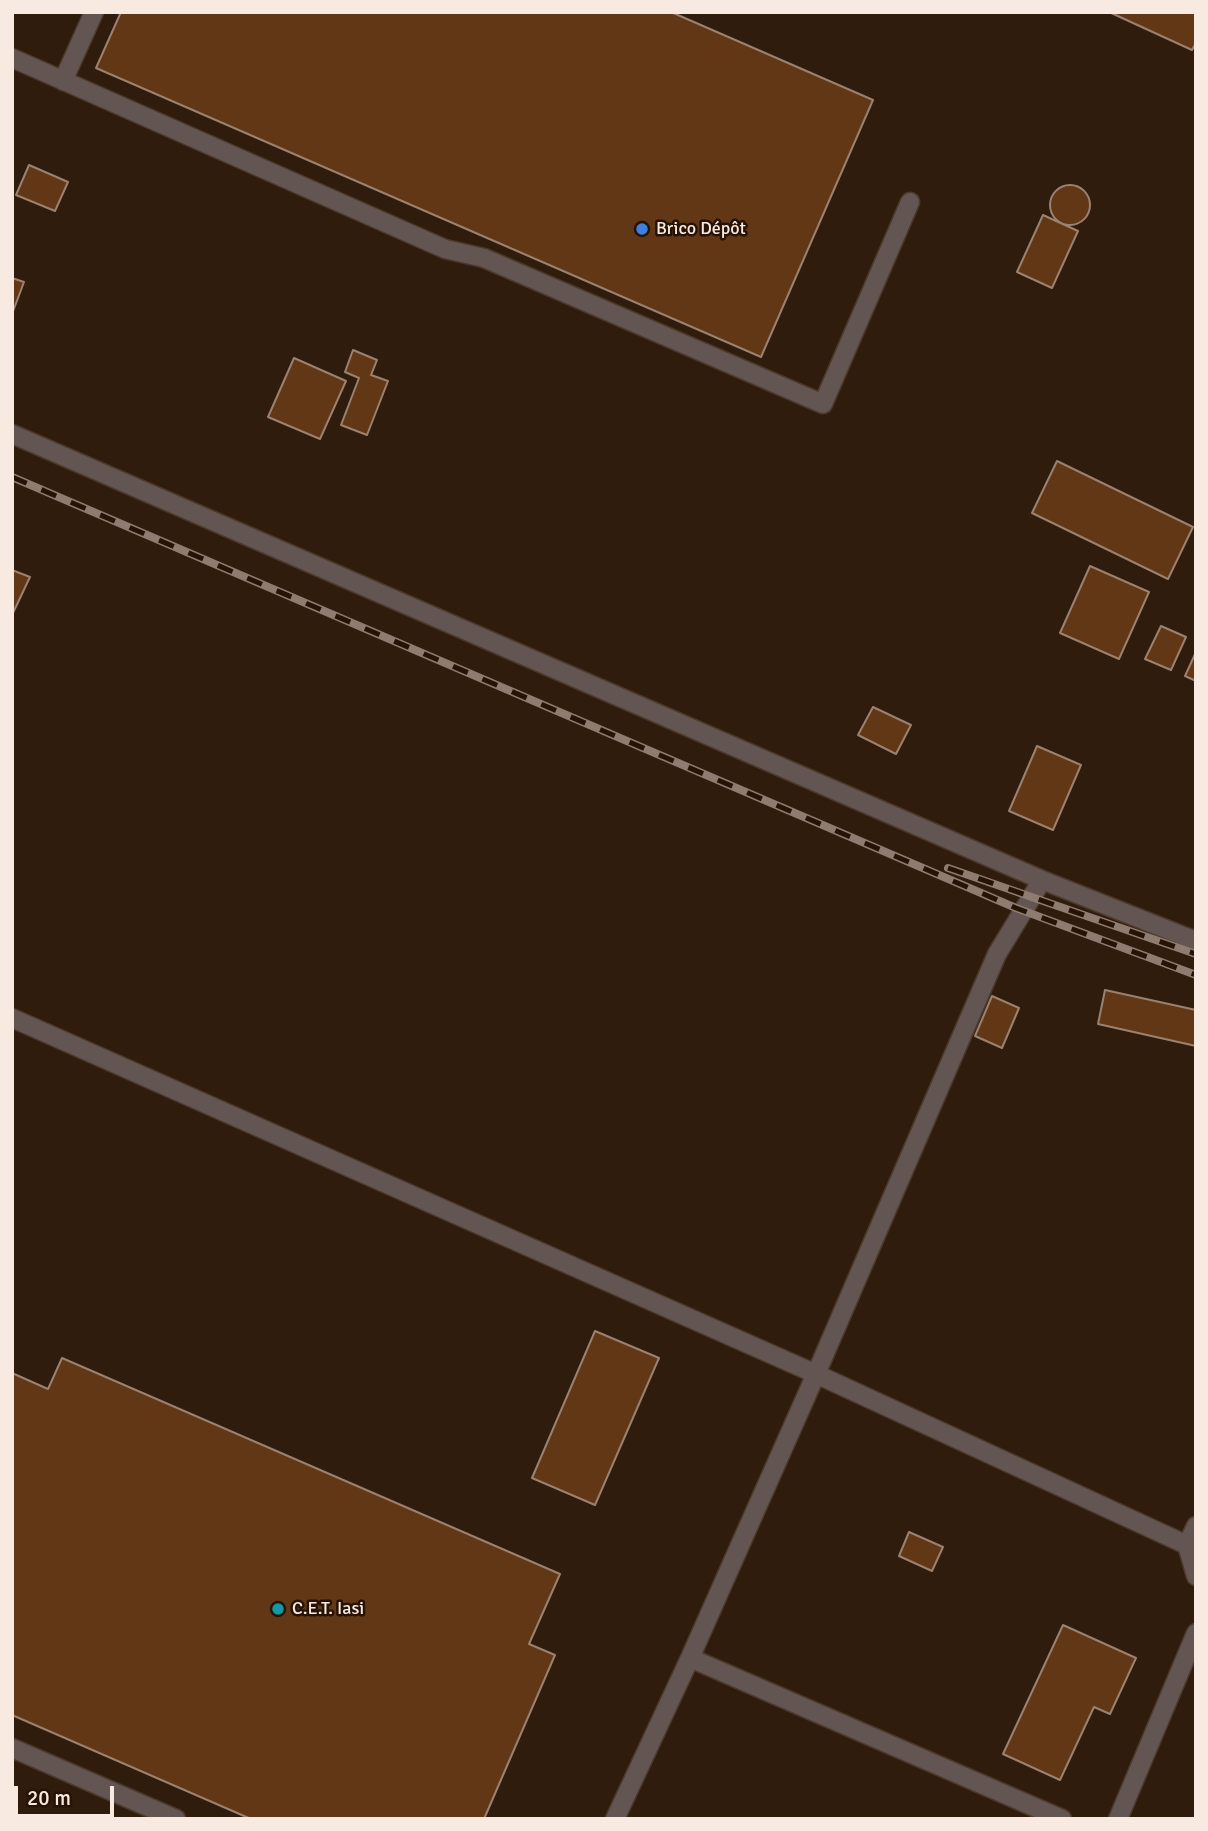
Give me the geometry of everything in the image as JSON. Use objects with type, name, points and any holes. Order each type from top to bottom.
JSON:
[{"type":"lane","points":[[63,80],[94,12]]},
{"type":"lane","points":[[12,58],[445,249],[484,258],[823,404],[910,202]]},
{"type":"lane","points":[[12,435],[1042,880],[1196,941]]},
{"type":"lane","points":[[615,1819],[816,1374],[996,954],[1042,880]]},
{"type":"lane","points":[[12,1018],[816,1374],[1188,1545]]},
{"type":"lane","points":[[1196,1526],[1188,1545],[1196,1576]]},
{"type":"lane","points":[[1118,1819],[1196,1633]]},
{"type":"lane","points":[[690,1658],[1062,1819]]},
{"type":"lane","points":[[12,1748],[176,1819]]},
{"type":"building","name":"Brico Dépôt","points":[[121,12],[671,12],[873,100],[761,357],[96,68]]},
{"type":"building","points":[[1109,12],[1196,12],[1196,43],[1192,50]]},
{"type":"building","points":[[29,165],[68,182],[55,211],[16,195]]},
{"type":"building","points":[[1070,185],[1084,191],[1090,205],[1084,219],[1070,225],[1056,219],[1050,205],[1056,191]]},
{"type":"building","points":[[1043,215],[1078,231],[1052,288],[1017,272]]},
{"type":"building","points":[[12,278],[24,282],[12,314]]},
{"type":"building","points":[[353,350],[377,360],[371,375],[388,381],[367,435],[341,425],[359,378],[345,372]]},
{"type":"building","points":[[294,358],[346,381],[320,439],[268,417]]},
{"type":"building","points":[[1057,461],[1193,527],[1168,579],[1032,513]]},
{"type":"building","points":[[1090,566],[1149,592],[1119,659],[1060,633]]},
{"type":"building","points":[[12,570],[30,577],[12,615]]},
{"type":"building","points":[[1161,626],[1186,637],[1171,670],[1145,659]]},
{"type":"building","points":[[1196,652],[1196,681],[1185,676]]},
{"type":"building","points":[[873,707],[911,725],[896,754],[858,735]]},
{"type":"building","points":[[1037,746],[1081,765],[1053,830],[1009,811]]},
{"type":"building","points":[[1105,990],[1196,1010],[1196,1046],[1098,1024]]},
{"type":"building","points":[[992,996],[1019,1008],[1002,1048],[975,1036]]},
{"type":"building","points":[[595,1331],[659,1358],[595,1505],[532,1478]]},
{"type":"building","name":"C.E.T. Iasi","points":[[62,1358],[560,1574],[529,1644],[555,1655],[484,1819],[251,1819],[12,1715],[12,1373],[48,1389]]},
{"type":"building","points":[[909,1532],[943,1547],[932,1571],[899,1556]]},
{"type":"building","points":[[1063,1625],[1136,1658],[1110,1714],[1094,1707],[1060,1780],[1003,1754]]},
{"type":"railway","points":[[12,477],[1016,908],[1196,975]]},
{"type":"railway","points":[[948,868],[1196,954]]},
{"type":"place","name":"Brico Dépôt","points":[[642,229]]},
{"type":"place","name":"C.E.T. Iasi","points":[[278,1609]]}]
